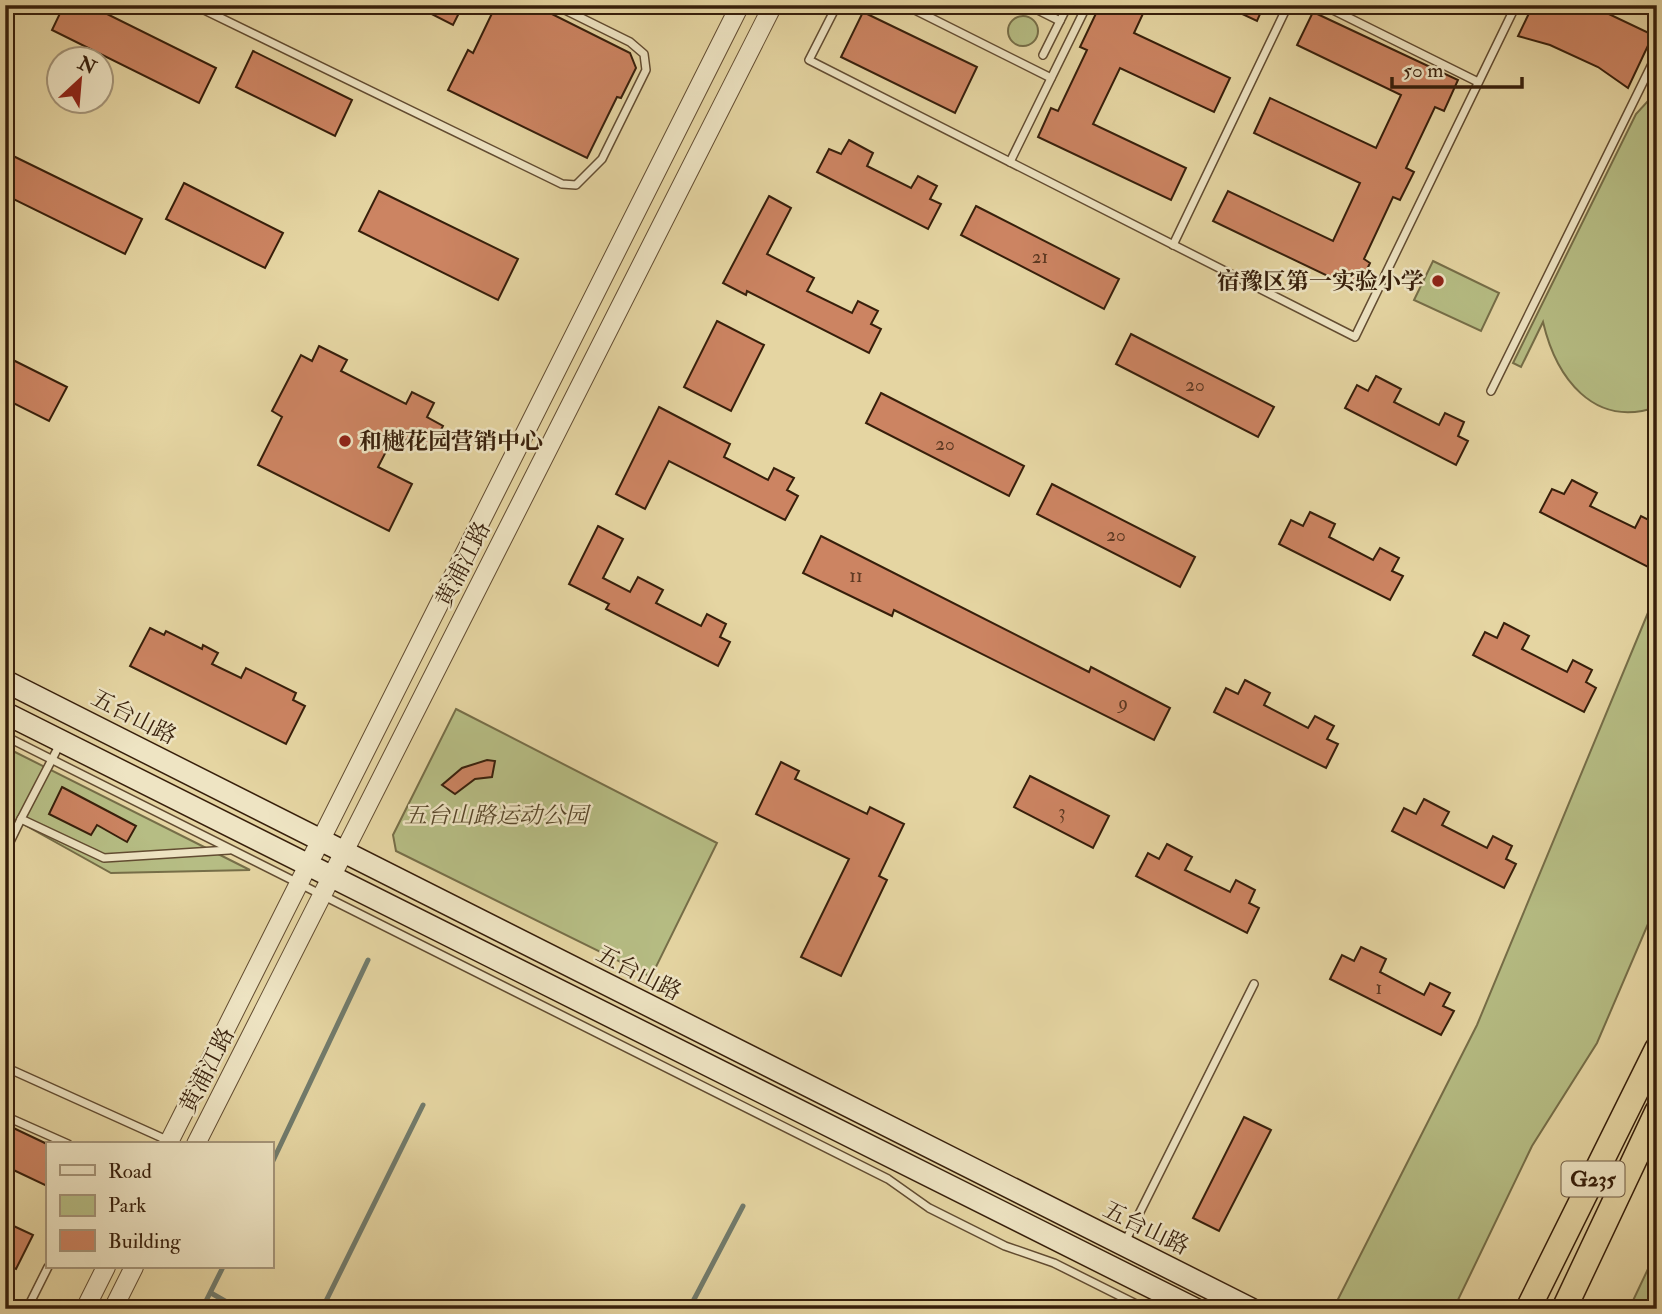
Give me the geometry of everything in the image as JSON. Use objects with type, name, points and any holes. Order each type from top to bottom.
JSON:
[{"type":"highway","name":"G235","points":[[1528,1309],[1657,1049]]},
{"type":"highway","name":"G235","points":[[1564,1309],[1657,1112]]},
{"type":"main road","name":"五台山路","points":[[5,681],[1251,1309]]},
{"type":"main road","points":[[5,713],[56,750],[328,887],[1195,1309]]},
{"type":"street","name":"黄浦江路","points":[[169,1142],[740,5]]},
{"type":"street","name":"黄浦江路","points":[[198,1142],[773,5]]},
{"type":"street","points":[[85,1309],[106,1268]]},
{"type":"street","points":[[113,1309],[134,1268]]},
{"type":"lane","points":[[194,5],[562,184],[576,185],[602,159],[646,70],[645,54],[630,42],[555,5]]},
{"type":"lane","points":[[837,5],[810,60],[1355,337],[1516,5]]},
{"type":"lane","points":[[905,5],[1051,78]]},
{"type":"lane","points":[[1028,5],[1060,21]]},
{"type":"lane","points":[[1043,55],[1068,5]]},
{"type":"lane","points":[[1010,162],[1087,5]]},
{"type":"lane","points":[[1173,245],[1288,5]]},
{"type":"lane","points":[[1323,5],[1478,82]]},
{"type":"lane","points":[[1650,5],[1657,9]]},
{"type":"lane","points":[[1491,391],[1657,54]]},
{"type":"lane","points":[[5,736],[56,750],[232,850],[303,874]]},
{"type":"lane","points":[[5,852],[56,750]]},
{"type":"lane","points":[[21,819],[104,858],[232,850]]},
{"type":"lane","points":[[328,887],[888,1179],[929,1208],[1005,1245],[1054,1263],[1146,1309]]},
{"type":"lane","points":[[1123,1246],[1254,984]]},
{"type":"lane","points":[[5,1067],[166,1142]]},
{"type":"lane","points":[[5,1116],[64,1142]]},
{"type":"lane","points":[[27,1309],[48,1268]]},
{"type":"green space","points":[[1023,16],[1029,17],[1037,25],[1037,37],[1029,45],[1023,46],[1017,45],[1009,37],[1008,31],[1009,25],[1017,17]]},
{"type":"green space","points":[[1657,91],[1657,407],[1634,412],[1614,411],[1596,404],[1568,379],[1557,362],[1543,322],[1521,367],[1513,363],[1636,114]]},
{"type":"green space","points":[[1433,261],[1499,293],[1481,331],[1414,300]]},
{"type":"green space","points":[[1657,591],[1657,903],[1597,1043],[1532,1146],[1458,1300],[1449,1309],[1333,1309],[1477,1025]]},
{"type":"green space","name":"五台山路运动公园","points":[[456,709],[717,843],[651,977],[396,851],[393,835]]},
{"type":"green space","points":[[5,747],[250,870],[111,873],[5,814]]},
{"type":"green space","points":[[1657,1250],[1657,1309],[1629,1309]]},
{"type":"building","points":[[64,5],[89,5],[216,68],[199,103],[116,62],[116,46],[84,46],[52,30]]},
{"type":"building","points":[[414,5],[463,5],[453,25]]},
{"type":"building","points":[[496,5],[534,5],[630,53],[636,68],[621,98],[617,97],[587,158],[448,90],[468,50],[473,53]]},
{"type":"building","points":[[1100,5],[1147,5],[1134,33],[1230,78],[1214,112],[1120,68],[1093,124],[1186,168],[1171,200],[1038,137],[1051,108],[1058,111],[1087,50],[1080,47]]},
{"type":"building","points":[[1223,5],[1264,5],[1257,21]]},
{"type":"building","points":[[1533,5],[1590,5],[1653,35],[1628,88],[1598,67],[1550,45],[1518,36]]},
{"type":"building","points":[[863,12],[977,67],[955,113],[841,57]]},
{"type":"building","points":[[1313,12],[1458,80],[1444,111],[1435,107],[1406,168],[1414,172],[1400,200],[1393,197],[1364,259],[1370,263],[1357,290],[1213,221],[1228,191],[1333,241],[1360,183],[1254,133],[1270,98],[1376,148],[1401,95],[1297,45]]},
{"type":"building","points":[[253,51],[352,100],[335,136],[236,87]]},
{"type":"building","points":[[849,140],[873,153],[867,166],[911,188],[918,176],[937,186],[930,199],[941,204],[928,229],[817,172],[829,149],[841,154]]},
{"type":"building","points":[[5,152],[142,219],[125,254],[5,195]]},
{"type":"building","points":[[184,183],[283,233],[265,268],[166,219]]},
{"type":"building","points":[[379,191],[518,259],[498,300],[359,231]]},
{"type":"building","points":[[769,196],[791,208],[767,254],[814,278],[807,291],[852,313],[858,301],[878,311],[871,324],[881,329],[869,353],[747,291],[746,295],[723,283]]},
{"type":"building","points":[[976,206],[1119,279],[1104,309],[961,235]]},
{"type":"building","points":[[717,321],[764,345],[731,411],[684,387]]},
{"type":"building","points":[[1131,334],[1274,407],[1258,437],[1116,364]]},
{"type":"building","points":[[319,346],[347,360],[341,371],[406,404],[412,392],[434,403],[427,417],[443,426],[430,452],[395,434],[378,467],[412,484],[389,531],[258,465],[282,417],[272,411],[301,355],[312,361]]},
{"type":"building","points":[[5,356],[67,387],[49,421],[5,399]]},
{"type":"building","points":[[1376,376],[1401,389],[1394,402],[1439,425],[1445,413],[1464,422],[1458,436],[1468,441],[1456,465],[1345,408],[1357,385],[1368,391]]},
{"type":"building","points":[[881,393],[1024,466],[1009,496],[866,423]]},
{"type":"building","points":[[659,407],[730,444],[724,457],[768,480],[774,468],[794,478],[787,490],[798,496],[785,520],[669,461],[645,509],[616,494]]},
{"type":"building","points":[[1572,480],[1597,493],[1590,506],[1635,528],[1641,516],[1657,524],[1657,559],[1652,569],[1540,512],[1552,489],[1564,494]]},
{"type":"building","points":[[1052,484],[1195,557],[1180,587],[1037,514]]},
{"type":"building","points":[[1310,512],[1335,524],[1329,537],[1373,560],[1380,548],[1399,558],[1392,571],[1403,576],[1390,600],[1279,544],[1291,520],[1303,526]]},
{"type":"building","points":[[598,526],[623,539],[603,578],[630,592],[638,577],[663,590],[656,603],[701,626],[707,614],[726,624],[720,637],[730,642],[718,666],[606,609],[609,604],[569,584]]},
{"type":"building","points":[[821,536],[1089,672],[1091,667],[1170,708],[1154,740],[894,610],[892,616],[803,573]]},
{"type":"building","points":[[1504,623],[1529,636],[1522,649],[1567,672],[1573,660],[1592,670],[1586,682],[1596,688],[1584,712],[1473,655],[1485,632],[1497,638]]},
{"type":"building","points":[[150,628],[164,635],[166,631],[202,649],[203,645],[218,653],[212,664],[241,678],[246,668],[296,693],[293,700],[305,706],[286,744],[130,666]]},
{"type":"building","points":[[1245,680],[1270,693],[1264,705],[1308,728],[1315,716],[1334,726],[1327,739],[1338,744],[1326,768],[1214,712],[1226,688],[1238,694]]},
{"type":"building","points":[[487,760],[495,761],[492,777],[475,779],[455,794],[442,785],[462,768]]},
{"type":"building","points":[[781,762],[799,771],[795,779],[867,814],[870,807],[904,824],[879,876],[887,880],[841,976],[801,957],[849,859],[756,814]]},
{"type":"building","points":[[1030,776],[1109,816],[1093,848],[1014,807]]},
{"type":"building","points":[[62,787],[136,826],[127,842],[97,825],[91,835],[49,814]]},
{"type":"building","points":[[1424,799],[1449,812],[1442,825],[1487,848],[1493,836],[1512,846],[1506,859],[1516,864],[1504,888],[1392,831],[1404,808],[1416,814]]},
{"type":"building","points":[[1167,844],[1192,857],[1185,870],[1230,892],[1236,880],[1255,890],[1249,903],[1259,908],[1247,933],[1136,876],[1148,853],[1159,859]]},
{"type":"building","points":[[1361,947],[1386,959],[1380,972],[1424,995],[1430,983],[1450,993],[1443,1006],[1454,1011],[1441,1035],[1330,979],[1342,955],[1354,961]]},
{"type":"building","points":[[1244,1117],[1271,1130],[1219,1231],[1193,1218]]},
{"type":"building","points":[[5,1124],[46,1144],[46,1186],[5,1166]]},
{"type":"building","points":[[5,1222],[33,1235],[16,1269],[5,1264]]},
{"type":"waterway","points":[[273,1161],[368,960]]},
{"type":"waterway","points":[[322,1309],[423,1105]]},
{"type":"waterway","points":[[689,1309],[743,1206]]},
{"type":"waterway","points":[[202,1309],[222,1268]]},
{"type":"waterway","points":[[211,1293],[239,1309]]},
{"type":"place","name":"宿豫区第一实验小学","points":[[1438,281]]},
{"type":"place","name":"和樾花园营销中心","points":[[345,441]]}]
